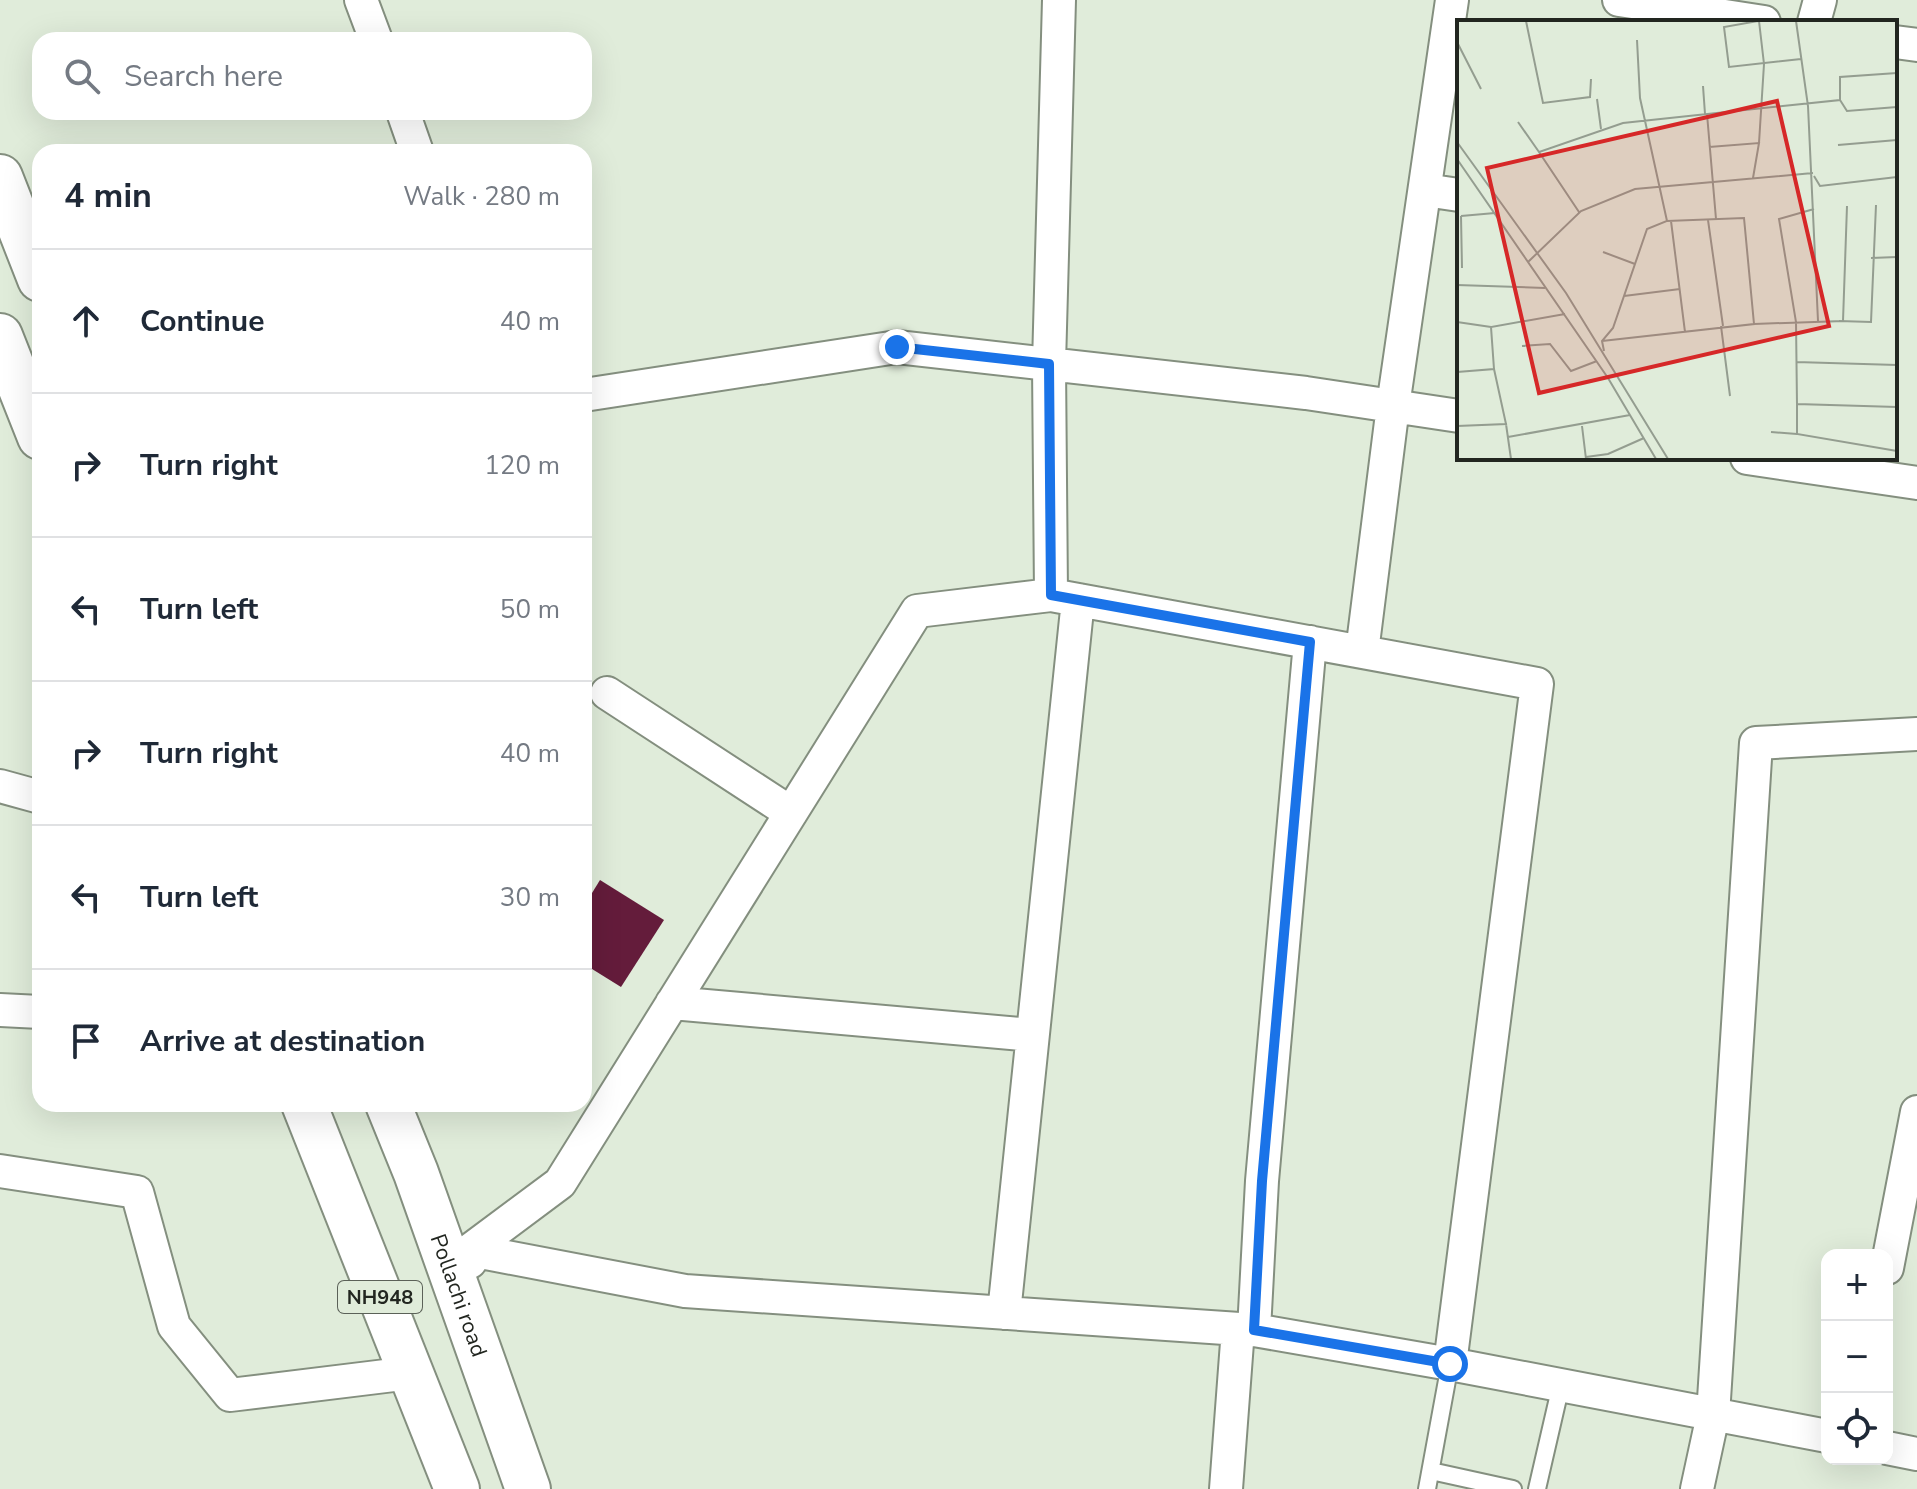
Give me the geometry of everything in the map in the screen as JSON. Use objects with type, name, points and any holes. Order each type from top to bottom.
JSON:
[{"type":"highway","points":[[0,177],[32,259]]},
{"type":"highway","points":[[0,336],[32,417]]},
{"type":"highway","name":"NH948","points":[[307,1112],[457,1489]]},
{"type":"highway","name":"Pollachi road","points":[[391,1112],[528,1489]]},
{"type":"street","points":[[361,0],[373,32]]},
{"type":"street","points":[[1004,1313],[1032,1035],[1064,597],[1049,364],[1059,0]]},
{"type":"street","points":[[1362,652],[1393,406],[1452,0]]},
{"type":"street","points":[[1619,0],[1751,20]]},
{"type":"street","points":[[1815,20],[1820,0]]},
{"type":"street","points":[[1897,42],[1917,45]]},
{"type":"street","points":[[406,120],[414,144]]},
{"type":"street","points":[[1425,190],[1457,195]]},
{"type":"street","points":[[592,394],[897,347],[1457,416]]},
{"type":"street","points":[[1761,460],[1917,483]]},
{"type":"street","points":[[470,1250],[560,1183],[917,611],[1064,597],[1537,684],[1450,1364]]},
{"type":"street","points":[[1226,1489],[1262,1181],[1310,642]]},
{"type":"street","points":[[607,693],[791,813]]},
{"type":"street","points":[[1697,1489],[1713,1415],[1756,743],[1917,734]]},
{"type":"street","points":[[0,786],[32,795]]},
{"type":"street","points":[[672,1003],[1032,1035]]},
{"type":"street","points":[[0,1010],[32,1012]]},
{"type":"street","points":[[1891,1249],[1917,1112]]},
{"type":"street","points":[[0,1171],[137,1192],[174,1326],[230,1395],[410,1373]]},
{"type":"street","points":[[470,1250],[685,1291],[1246,1329],[1450,1364],[1821,1435]]},
{"type":"street","points":[[468,1317],[470,1250]]},
{"type":"street","points":[[1893,1449],[1917,1454]]},
{"type":"lane","points":[[1427,1489],[1450,1364]]},
{"type":"lane","points":[[1537,1489],[1561,1385]]},
{"type":"lane","points":[[1431,1471],[1513,1489]]},
{"type":"building","points":[[600,880],[664,920],[621,987],[592,969],[592,893]]},
{"type":"route","points":[[897,347],[1049,364],[1051,595],[1310,642],[1262,1181],[1254,1330],[1450,1364]]}]
